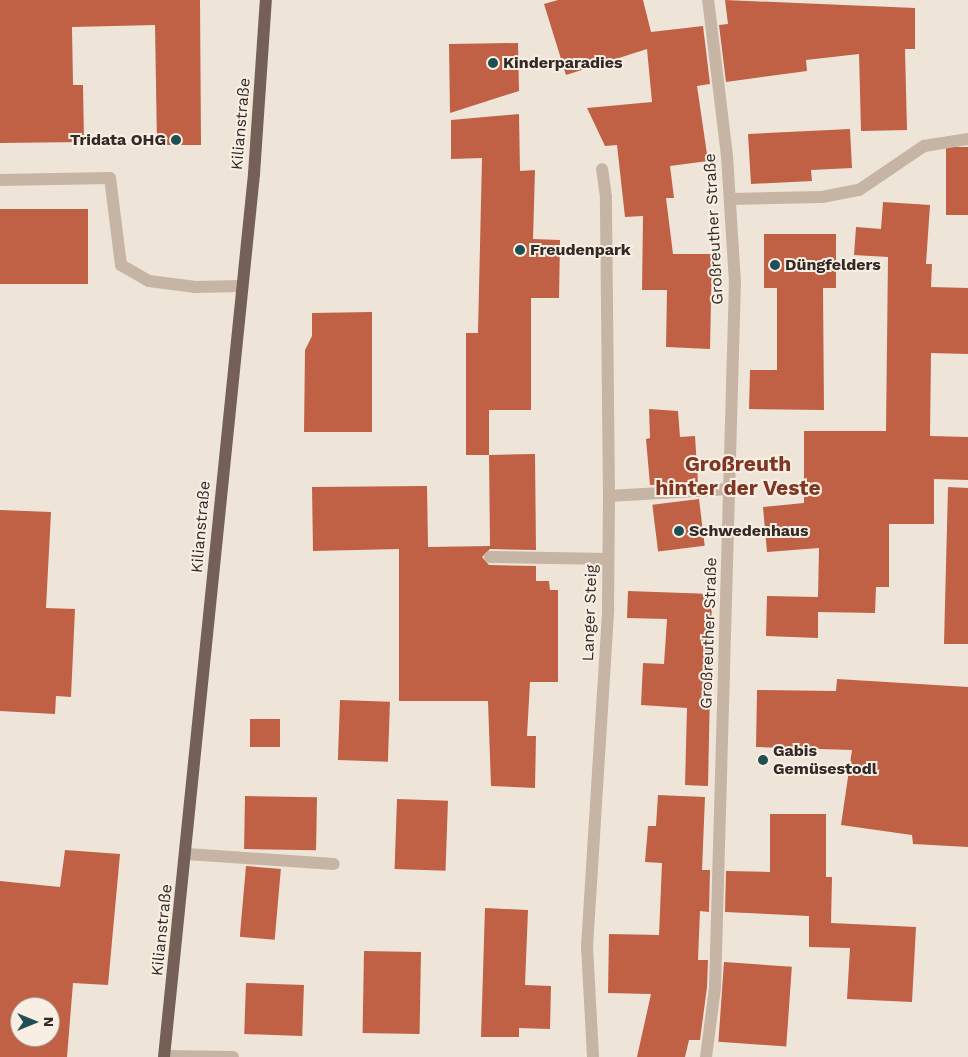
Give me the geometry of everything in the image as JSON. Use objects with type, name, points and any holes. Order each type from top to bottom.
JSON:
[{"type":"main road","name":"Kilianstraße","points":[[165,1056],[187,854],[266,0]]},
{"type":"street","name":"Großreuther Straße","points":[[706,1057],[715,988],[735,283],[730,199],[708,0]]},
{"type":"street","points":[[730,199],[822,197],[859,190],[924,146],[968,139]]},
{"type":"street","name":"Langer Steig","points":[[593,1057],[587,947],[610,496],[606,196],[602,169]]},
{"type":"street","points":[[0,180],[110,178],[122,264],[149,281],[196,287],[241,286]]},
{"type":"street","points":[[610,496],[730,489]]},
{"type":"street","points":[[490,557],[608,559]]},
{"type":"street","points":[[187,854],[334,864]]},
{"type":"street","points":[[165,1056],[233,1057]]},
{"type":"building","points":[[0,0],[200,0],[201,145],[157,145],[155,25],[72,27],[73,85],[83,85],[84,142],[0,143]]},
{"type":"building","points":[[558,0],[643,0],[651,32],[703,26],[710,84],[697,86],[708,161],[670,166],[674,198],[666,198],[673,254],[712,254],[710,349],[666,347],[667,290],[642,290],[643,216],[625,217],[617,145],[605,146],[587,108],[652,102],[647,49],[566,75],[544,4]]},
{"type":"building","points":[[725,0],[915,8],[915,49],[905,49],[907,130],[861,131],[859,54],[806,60],[807,71],[726,82],[719,25],[728,24]]},
{"type":"building","points":[[518,43],[519,91],[450,113],[449,44]]},
{"type":"building","points":[[519,114],[520,171],[535,170],[533,239],[560,240],[559,298],[531,298],[531,410],[489,410],[489,455],[466,455],[466,333],[478,333],[482,158],[451,159],[451,120]]},
{"type":"building","points":[[850,129],[852,168],[811,170],[812,181],[751,184],[748,134]]},
{"type":"building","points":[[946,147],[968,147],[968,215],[946,215]]},
{"type":"building","points":[[883,202],[930,205],[926,264],[932,264],[931,287],[968,288],[968,354],[931,353],[930,436],[968,437],[968,480],[934,479],[934,524],[889,524],[889,587],[876,587],[875,613],[818,612],[818,638],[766,636],[767,596],[818,597],[819,548],[767,552],[763,507],[804,503],[804,431],[886,431],[888,257],[854,255],[856,227],[881,229]]},
{"type":"building","points":[[0,209],[88,209],[88,284],[0,284]]},
{"type":"building","points":[[764,234],[836,234],[836,288],[823,288],[824,410],[749,409],[750,370],[777,370],[777,288],[764,288]]},
{"type":"building","points":[[372,312],[372,432],[304,432],[305,350],[312,336],[312,313]]},
{"type":"building","points":[[649,409],[678,411],[680,437],[695,436],[698,483],[650,485],[646,439],[650,438]]},
{"type":"building","points":[[535,454],[536,550],[490,549],[482,557],[489,565],[536,566],[536,581],[549,581],[550,590],[558,590],[558,682],[530,682],[527,736],[536,736],[535,788],[491,786],[488,701],[399,701],[399,549],[313,551],[312,487],[427,486],[428,547],[490,546],[489,455]]},
{"type":"building","points":[[948,487],[968,488],[968,644],[944,644]]},
{"type":"building","name":"Schwedenhaus","points":[[699,499],[705,546],[658,551],[652,505]]},
{"type":"building","points":[[0,510],[51,512],[46,608],[75,609],[71,697],[56,696],[55,714],[0,711]]},
{"type":"building","points":[[628,591],[712,594],[708,786],[685,785],[687,708],[641,705],[643,663],[664,664],[667,619],[627,618]]},
{"type":"building","points":[[837,679],[968,687],[968,847],[913,844],[912,835],[841,825],[852,750],[756,747],[757,690],[836,691]]},
{"type":"building","points":[[340,700],[390,702],[388,762],[338,760]]},
{"type":"building","points":[[250,719],[280,719],[280,747],[250,747]]},
{"type":"building","points":[[658,795],[705,797],[702,870],[710,870],[709,912],[700,911],[698,960],[708,960],[707,987],[700,1040],[689,1040],[685,1057],[637,1057],[651,994],[608,993],[609,934],[659,935],[662,863],[645,862],[648,826],[656,826]]},
{"type":"building","points":[[245,796],[317,797],[316,850],[244,849]]},
{"type":"building","points":[[397,799],[448,801],[446,871],[395,869]]},
{"type":"building","points":[[770,814],[826,814],[826,877],[832,877],[831,923],[916,927],[912,1002],[847,999],[850,948],[809,947],[809,916],[725,912],[726,871],[770,872]]},
{"type":"building","points":[[65,850],[120,854],[108,985],[73,983],[67,1057],[0,1057],[0,881],[60,887]]},
{"type":"building","points":[[246,866],[281,869],[275,940],[240,937]]},
{"type":"building","points":[[485,908],[528,910],[525,985],[551,986],[550,1029],[519,1028],[519,1037],[481,1037]]},
{"type":"building","points":[[364,951],[421,952],[420,1034],[363,1033]]},
{"type":"building","points":[[724,962],[792,967],[786,1047],[718,1042]]},
{"type":"building","points":[[246,983],[304,985],[302,1036],[244,1034]]},
{"type":"place","name":"Kinderparadies","points":[[493,63]]},
{"type":"place","name":"Tridata OHG","points":[[176,140]]},
{"type":"place","name":"Freudenpark","points":[[520,250]]},
{"type":"place","name":"Düngfelders","points":[[775,265]]},
{"type":"place","name":"Schwedenhaus","points":[[679,531]]},
{"type":"place","name":"Gabis Gemüsestodl","points":[[763,760]]},
{"type":"district","name":"Großreuth hinter der Veste","points":[[738,476]]}]
